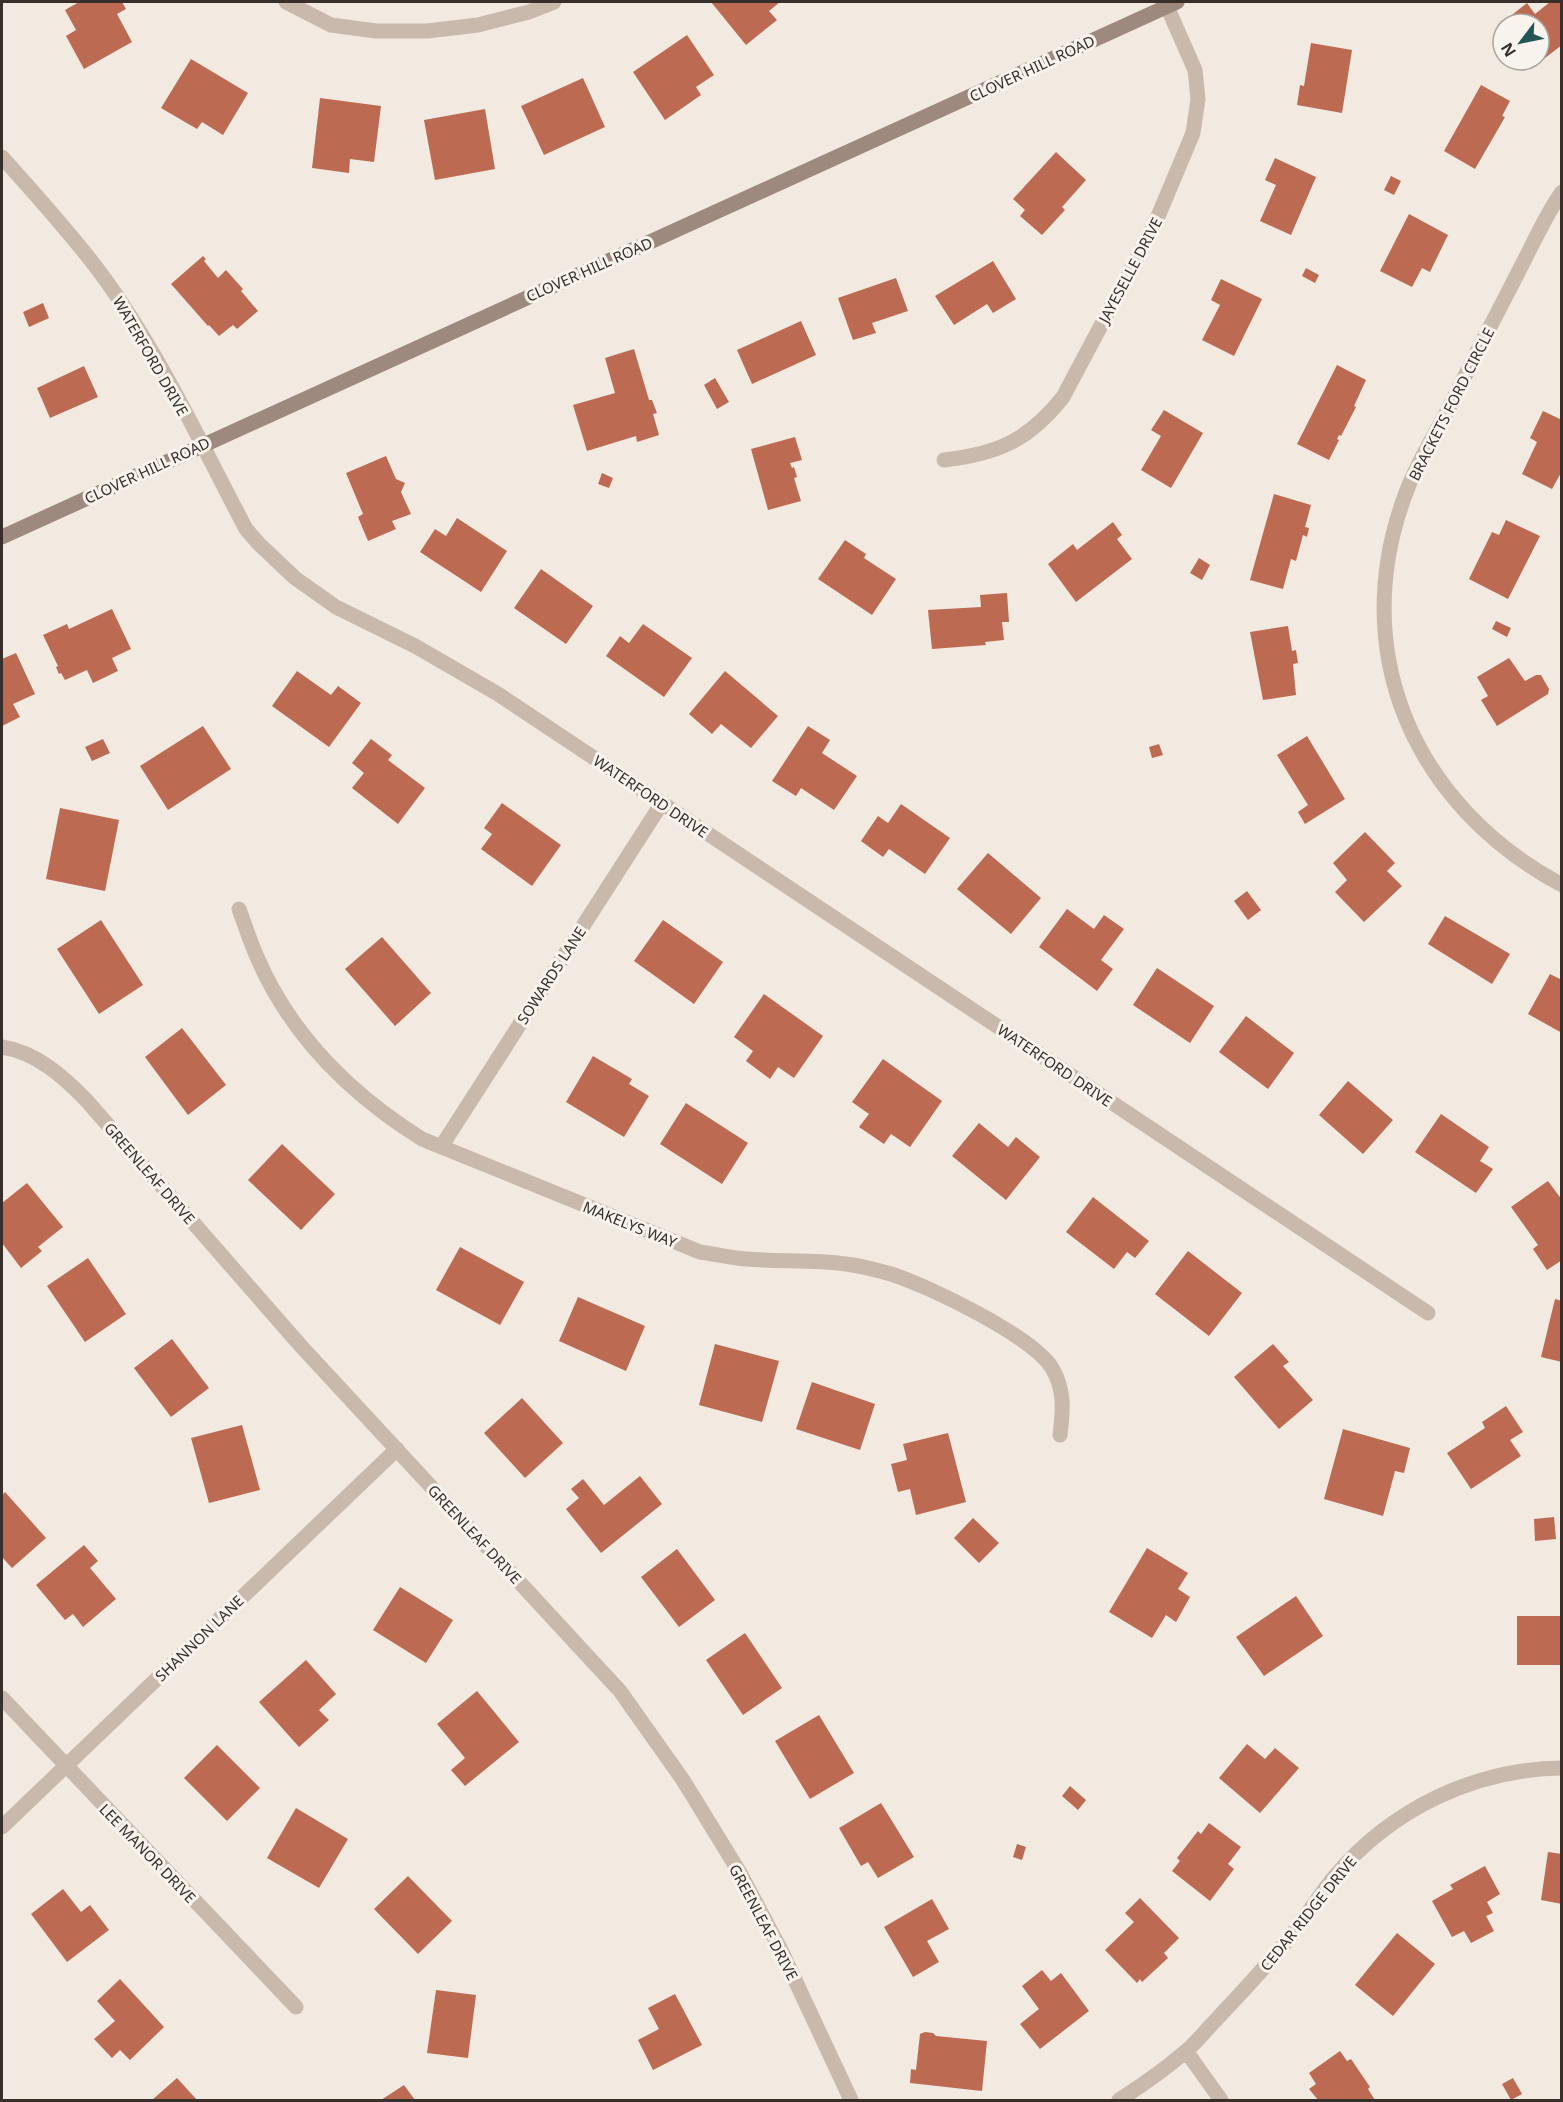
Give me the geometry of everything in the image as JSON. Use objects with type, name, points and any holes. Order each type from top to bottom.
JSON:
[{"type":"street","points":[[286,2],[331,25],[376,31],[427,31],[478,25],[529,12],[554,2]]},
{"type":"street","name":"CLOVER HILL ROAD","points":[[2,537],[1170,3]]},
{"type":"street","name":"JAYESELLE DRIVE","points":[[944,460],[975,457],[1005,446],[1032,430],[1049,415],[1063,397],[1154,226],[1193,133],[1198,99],[1195,70],[1170,3]]},
{"type":"street","name":"WATERFORD DRIVE","points":[[2,157],[62,224],[100,272],[143,337],[246,529],[295,578],[336,607],[415,646],[498,694],[1428,1313]]},
{"type":"street","name":"BRACKETS FORD CIRCLE","points":[[1562,192],[1443,419],[1427,445],[1407,491],[1390,549],[1385,588],[1384,631],[1390,674],[1400,707],[1410,731],[1431,768],[1461,807],[1496,842],[1536,871],[1562,885]]},
{"type":"street","name":"SOWARDS LANE","points":[[441,1147],[662,803]]},
{"type":"street","name":"MAKELYS WAY","points":[[239,909],[257,958],[281,1004],[311,1046],[347,1084],[387,1117],[422,1139],[700,1252],[745,1259],[846,1264],[890,1274],[928,1289],[989,1320],[1035,1349],[1052,1368],[1062,1390],[1064,1404],[1060,1435]]},
{"type":"street","name":"GREENLEAF DRIVE","points":[[2,1047],[39,1060],[65,1078],[300,1345],[620,1690],[677,1771],[740,1873],[770,1930],[851,2100]]},
{"type":"street","name":"SHANNON LANE","points":[[2,1827],[397,1449]]},
{"type":"street","name":"LEE MANOR DRIVE","points":[[2,1698],[296,2007]]},
{"type":"street","name":"CEDAR RIDGE DRIVE","points":[[1119,2100],[1186,2051],[1266,1965],[1336,1875],[1359,1851],[1388,1827],[1446,1792],[1470,1782],[1524,1770],[1562,1768]]},
{"type":"street","points":[[1186,2051],[1221,2100]]},
{"type":"building","points":[[79,2],[122,2],[126,9],[117,14],[132,42],[84,69],[66,36],[76,30],[65,10]]},
{"type":"building","points":[[711,2],[780,2],[769,11],[777,20],[746,45]]},
{"type":"building","points":[[1550,2],[1562,2],[1562,45],[1551,53],[1551,12],[1538,12]]},
{"type":"building","points":[[1527,3],[1534,12],[1516,12]]},
{"type":"building","points":[[687,35],[714,75],[696,87],[701,95],[665,120],[633,72]]},
{"type":"building","points":[[1311,43],[1352,50],[1342,113],[1297,105],[1300,85],[1304,86]]},
{"type":"building","points":[[191,59],[248,93],[223,135],[202,122],[197,129],[161,108]]},
{"type":"building","points":[[583,78],[605,127],[544,155],[521,106]]},
{"type":"building","points":[[1481,85],[1510,101],[1502,116],[1505,117],[1475,169],[1444,151]]},
{"type":"building","points":[[320,98],[381,106],[374,162],[350,159],[349,173],[312,168]]},
{"type":"building","points":[[485,109],[495,169],[435,180],[424,120]]},
{"type":"building","points":[[1056,152],[1086,180],[1062,207],[1065,210],[1042,235],[1020,216],[1025,210],[1013,199]]},
{"type":"building","points":[[1275,158],[1316,177],[1291,235],[1260,221],[1276,185],[1265,180]]},
{"type":"building","points":[[1391,176],[1401,181],[1394,195],[1384,190]]},
{"type":"building","points":[[1409,214],[1448,235],[1430,272],[1422,268],[1412,287],[1380,271]]},
{"type":"building","points":[[203,256],[206,259],[204,261],[218,278],[226,270],[258,311],[237,329],[233,325],[219,336],[171,284]]},
{"type":"building","points":[[993,261],[1016,299],[993,313],[987,304],[954,325],[935,296]]},
{"type":"building","points":[[1306,268],[1319,275],[1315,283],[1302,276]]},
{"type":"building","points":[[896,278],[908,311],[872,323],[876,333],[853,340],[838,298]]},
{"type":"building","points":[[1221,279],[1262,299],[1234,356],[1202,340],[1220,305],[1211,300]]},
{"type":"building","points":[[43,303],[49,318],[29,327],[23,312]]},
{"type":"building","points":[[801,321],[816,355],[752,384],[737,350]]},
{"type":"building","points":[[634,349],[649,400],[652,400],[657,413],[653,414],[659,435],[637,442],[636,436],[587,451],[573,405],[615,393],[605,358]]},
{"type":"building","points":[[1337,365],[1366,380],[1354,406],[1356,407],[1341,436],[1339,435],[1337,439],[1339,440],[1329,460],[1297,444]]},
{"type":"building","points":[[84,366],[98,397],[50,418],[37,388]]},
{"type":"building","points":[[715,378],[729,402],[717,409],[704,385]]},
{"type":"building","points":[[1164,410],[1203,433],[1171,488],[1141,470],[1161,436],[1151,430]]},
{"type":"building","points":[[1543,411],[1562,420],[1562,471],[1552,489],[1522,474],[1537,442],[1530,438]]},
{"type":"building","points":[[795,437],[802,460],[790,463],[797,477],[794,478],[801,501],[768,510],[751,449]]},
{"type":"building","points":[[386,456],[396,479],[405,483],[401,492],[411,514],[392,521],[396,529],[368,541],[358,517],[363,514],[346,473]]},
{"type":"building","points":[[602,473],[613,478],[609,488],[598,484]]},
{"type":"building","points":[[1274,494],[1311,505],[1305,527],[1309,528],[1307,537],[1303,535],[1296,561],[1291,559],[1283,589],[1250,580]]},
{"type":"building","points":[[457,518],[507,551],[481,592],[420,552],[435,529],[446,536]]},
{"type":"building","points":[[1506,520],[1540,536],[1508,599],[1469,579],[1492,532],[1499,535]]},
{"type":"building","points":[[1113,522],[1122,535],[1117,539],[1132,559],[1076,602],[1048,564],[1073,544],[1077,550]]},
{"type":"building","points":[[845,540],[866,554],[864,558],[896,579],[872,615],[818,579]]},
{"type":"building","points":[[1199,558],[1210,565],[1202,580],[1190,573]]},
{"type":"building","points":[[541,569],[593,606],[566,644],[514,608]]},
{"type":"building","points":[[1007,593],[1009,622],[1002,622],[1004,640],[985,642],[986,645],[932,649],[928,610],[981,607],[980,595]]},
{"type":"building","points":[[112,609],[131,649],[112,658],[118,671],[93,683],[87,670],[65,680],[61,673],[59,674],[56,667],[58,666],[43,635],[67,624],[69,629]]},
{"type":"building","points":[[1496,621],[1511,628],[1507,637],[1492,629]]},
{"type":"building","points":[[643,624],[692,658],[664,697],[606,656],[620,636],[629,643]]},
{"type":"building","points":[[1288,626],[1292,651],[1296,650],[1298,663],[1293,664],[1296,695],[1263,700],[1250,632]]},
{"type":"building","points":[[16,653],[35,694],[13,704],[20,717],[2,726],[2,659]]},
{"type":"building","points":[[1509,658],[1525,681],[1541,675],[1549,689],[1548,694],[1497,726],[1481,700],[1488,696],[1477,677]]},
{"type":"building","points":[[297,671],[331,695],[338,686],[361,703],[329,747],[272,706]]},
{"type":"building","points":[[725,671],[778,716],[751,748],[721,724],[712,734],[689,714]]},
{"type":"building","points":[[203,726],[231,769],[168,810],[140,766]]},
{"type":"building","points":[[808,726],[830,740],[822,753],[857,776],[834,810],[801,788],[796,796],[772,781]]},
{"type":"building","points":[[1307,736],[1345,799],[1305,824],[1298,812],[1308,805],[1277,755]]},
{"type":"building","points":[[103,739],[110,753],[92,761],[85,747]]},
{"type":"building","points":[[371,739],[392,755],[388,760],[425,788],[398,824],[352,788],[364,773],[352,763]]},
{"type":"building","points":[[1159,744],[1163,755],[1152,758],[1149,747]]},
{"type":"building","points":[[502,803],[561,845],[532,886],[481,849],[492,834],[484,828]]},
{"type":"building","points":[[901,804],[950,838],[925,874],[889,849],[883,857],[861,841],[878,816],[888,823]]},
{"type":"building","points":[[60,808],[119,820],[105,891],[46,879]]},
{"type":"building","points":[[1365,832],[1395,863],[1387,871],[1402,886],[1364,922],[1335,892],[1347,880],[1333,863]]},
{"type":"building","points":[[988,853],[1041,898],[1011,934],[957,889]]},
{"type":"building","points":[[1247,891],[1261,910],[1248,920],[1234,901]]},
{"type":"building","points":[[1067,909],[1094,929],[1104,915],[1124,929],[1101,960],[1113,969],[1097,991],[1039,947]]},
{"type":"building","points":[[1445,916],[1510,954],[1492,984],[1428,944]]},
{"type":"building","points":[[101,920],[143,985],[99,1014],[57,949]]},
{"type":"building","points":[[663,920],[723,962],[694,1004],[634,961]]},
{"type":"building","points":[[382,937],[431,993],[395,1026],[345,969]]},
{"type":"building","points":[[1157,968],[1214,1006],[1190,1043],[1133,1005]]},
{"type":"building","points":[[1550,974],[1562,980],[1562,1033],[1528,1014]]},
{"type":"building","points":[[764,994],[823,1036],[794,1078],[778,1067],[770,1079],[746,1061],[753,1051],[734,1037]]},
{"type":"building","points":[[1246,1016],[1294,1053],[1268,1089],[1219,1052]]},
{"type":"building","points":[[182,1028],[226,1085],[188,1115],[145,1057]]},
{"type":"building","points":[[593,1056],[632,1079],[629,1084],[649,1096],[624,1137],[566,1102]]},
{"type":"building","points":[[883,1059],[942,1101],[910,1147],[891,1134],[884,1144],[859,1127],[869,1114],[852,1102]]},
{"type":"building","points":[[1348,1081],[1393,1120],[1363,1154],[1319,1115]]},
{"type":"building","points":[[686,1103],[748,1143],[722,1184],[660,1144]]},
{"type":"building","points":[[1441,1114],[1489,1147],[1480,1161],[1493,1169],[1476,1193],[1415,1152]]},
{"type":"building","points":[[979,1123],[1008,1147],[1016,1137],[1040,1157],[1006,1200],[952,1156]]},
{"type":"building","points":[[282,1144],[335,1194],[301,1230],[248,1180]]},
{"type":"building","points":[[1548,1181],[1562,1200],[1562,1260],[1547,1270],[1533,1249],[1538,1245],[1511,1207]]},
{"type":"building","points":[[27,1183],[63,1227],[38,1247],[42,1251],[21,1268],[2,1243],[2,1203]]},
{"type":"building","points":[[1093,1197],[1149,1241],[1135,1258],[1127,1252],[1114,1269],[1066,1232]]},
{"type":"building","points":[[460,1247],[524,1282],[500,1325],[436,1290]]},
{"type":"building","points":[[1188,1251],[1242,1293],[1209,1336],[1155,1294]]},
{"type":"building","points":[[88,1258],[126,1314],[85,1342],[47,1286]]},
{"type":"building","points":[[578,1297],[645,1326],[626,1371],[559,1341]]},
{"type":"building","points":[[1555,1299],[1562,1301],[1562,1362],[1541,1357]]},
{"type":"building","points":[[172,1339],[209,1388],[171,1417],[134,1368]]},
{"type":"building","points":[[715,1344],[779,1361],[762,1422],[699,1405]]},
{"type":"building","points":[[1273,1344],[1289,1362],[1283,1366],[1313,1400],[1279,1429],[1234,1377]]},
{"type":"building","points":[[812,1382],[875,1404],[860,1450],[796,1429]]},
{"type":"building","points":[[522,1398],[563,1443],[525,1478],[484,1433]]},
{"type":"building","points":[[1506,1406],[1523,1432],[1510,1440],[1521,1456],[1471,1489],[1447,1453],[1485,1428],[1482,1422]]},
{"type":"building","points":[[242,1425],[260,1490],[209,1503],[191,1438]]},
{"type":"building","points":[[1343,1429],[1410,1448],[1404,1473],[1395,1471],[1383,1516],[1324,1499]]},
{"type":"building","points":[[948,1433],[966,1502],[916,1515],[910,1489],[898,1492],[891,1464],[907,1460],[903,1444]]},
{"type":"building","points":[[640,1476],[662,1504],[601,1553],[566,1509],[579,1498],[571,1489],[583,1479],[604,1505]]},
{"type":"building","points":[[5,1492],[46,1538],[12,1568],[2,1557],[2,1495]]},
{"type":"building","points":[[1554,1517],[1556,1539],[1535,1541],[1534,1519]]},
{"type":"building","points":[[973,1518],[999,1543],[979,1563],[954,1538]]},
{"type":"building","points":[[84,1545],[98,1561],[90,1568],[116,1599],[83,1627],[73,1614],[65,1620],[36,1585]]},
{"type":"building","points":[[1147,1548],[1188,1573],[1178,1589],[1190,1597],[1176,1622],[1166,1615],[1152,1638],[1109,1612]]},
{"type":"building","points":[[677,1549],[715,1600],[679,1627],[641,1577]]},
{"type":"building","points":[[400,1587],[453,1620],[426,1663],[373,1630]]},
{"type":"building","points":[[1296,1596],[1323,1636],[1264,1676],[1236,1637]]},
{"type":"building","points":[[1517,1616],[1562,1616],[1562,1665],[1517,1665]]},
{"type":"building","points":[[745,1633],[782,1688],[743,1715],[706,1660]]},
{"type":"building","points":[[306,1660],[336,1694],[319,1710],[329,1720],[299,1747],[259,1702]]},
{"type":"building","points":[[477,1691],[519,1742],[465,1786],[451,1770],[465,1758],[437,1724]]},
{"type":"building","points":[[819,1715],[854,1773],[810,1799],[775,1741]]},
{"type":"building","points":[[1247,1744],[1265,1759],[1275,1748],[1299,1768],[1260,1813],[1219,1778]]},
{"type":"building","points":[[217,1745],[260,1788],[227,1821],[184,1778]]},
{"type":"building","points":[[1070,1786],[1086,1800],[1078,1810],[1062,1796]]},
{"type":"building","points":[[881,1803],[914,1857],[878,1878],[868,1862],[861,1866],[839,1828]]},
{"type":"building","points":[[296,1808],[348,1839],[319,1888],[267,1858]]},
{"type":"building","points":[[1209,1823],[1241,1847],[1228,1864],[1234,1869],[1210,1901],[1172,1871],[1180,1861],[1177,1858],[1198,1831],[1201,1834]]},
{"type":"building","points":[[1017,1844],[1026,1847],[1022,1860],[1013,1857]]},
{"type":"building","points":[[1548,1852],[1562,1854],[1562,1904],[1541,1900]]},
{"type":"building","points":[[1485,1866],[1500,1894],[1487,1902],[1493,1913],[1486,1916],[1494,1931],[1471,1943],[1464,1931],[1452,1937],[1432,1901],[1453,1889],[1450,1885]]},
{"type":"building","points":[[408,1876],[452,1921],[418,1954],[374,1909]]},
{"type":"building","points":[[63,1889],[81,1912],[90,1905],[109,1930],[67,1962],[31,1914]]},
{"type":"building","points":[[1140,1898],[1179,1938],[1164,1953],[1168,1958],[1142,1982],[1140,1979],[1137,1983],[1105,1950],[1134,1922],[1125,1913]]},
{"type":"building","points":[[932,1899],[949,1929],[927,1941],[939,1962],[913,1977],[884,1927]]},
{"type":"building","points":[[1397,1933],[1435,1964],[1393,2016],[1355,1985]]},
{"type":"building","points":[[1042,1970],[1051,1981],[1061,1973],[1089,2011],[1040,2049],[1020,2024],[1039,2009],[1022,1986]]},
{"type":"building","points":[[120,1979],[164,2027],[130,2060],[120,2050],[112,2058],[94,2039],[115,2021],[97,2001]]},
{"type":"building","points":[[436,1990],[476,1995],[468,2058],[427,2053]]},
{"type":"building","points":[[675,1994],[702,2045],[653,2070],[638,2040],[659,2029],[648,2008]]},
{"type":"building","points":[[925,2032],[936,2036],[987,2041],[982,2091],[910,2083],[911,2069],[916,2070],[920,2034]]},
{"type":"building","points":[[1340,2051],[1347,2061],[1351,2059],[1370,2087],[1368,2089],[1375,2100],[1318,2100],[1309,2089],[1316,2084],[1309,2073]]},
{"type":"building","points":[[177,2078],[197,2100],[152,2100]]},
{"type":"building","points":[[1513,2078],[1522,2094],[1511,2100],[1502,2084]]},
{"type":"building","points":[[404,2085],[415,2100],[381,2100]]}]
